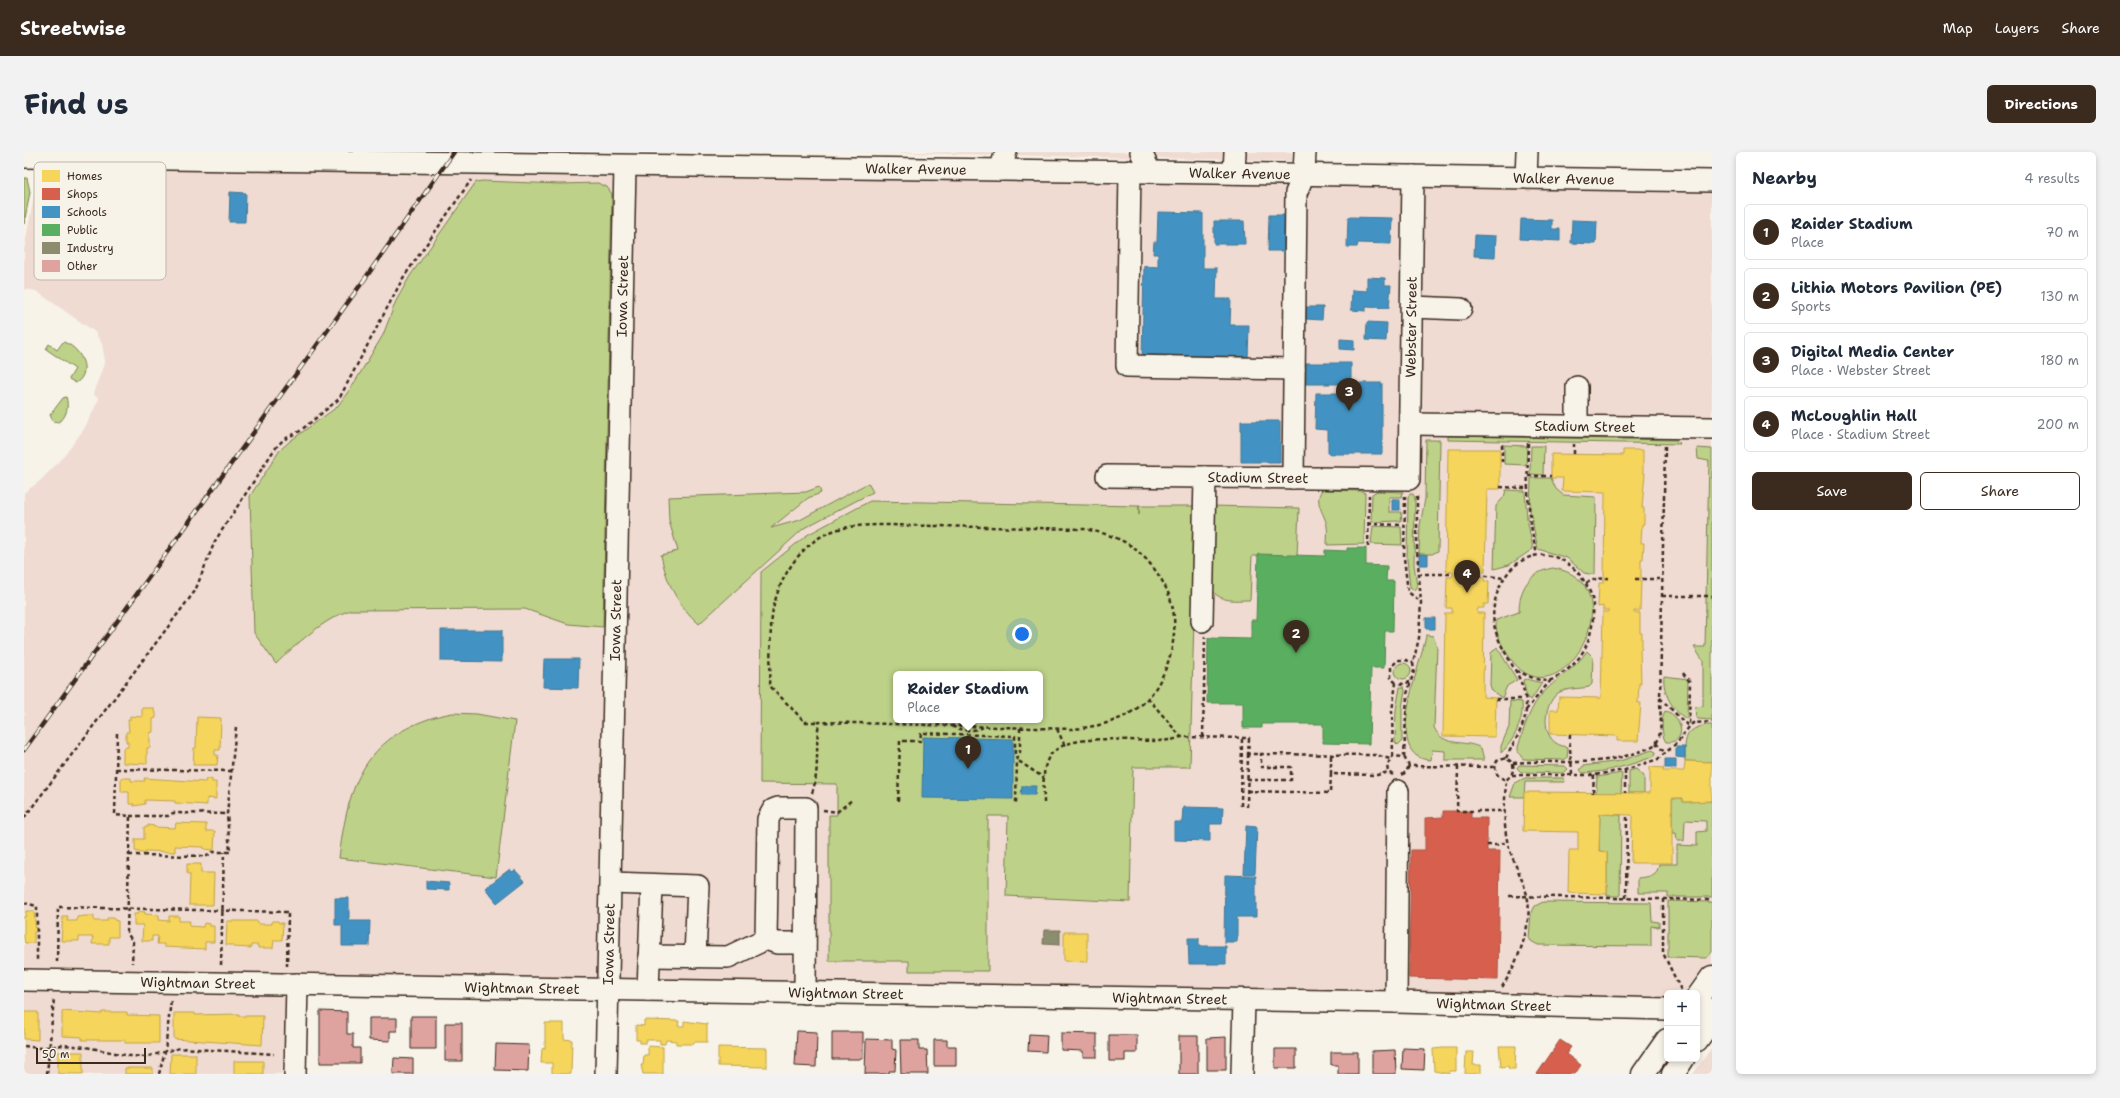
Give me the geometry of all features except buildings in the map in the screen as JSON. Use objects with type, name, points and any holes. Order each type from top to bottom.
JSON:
[{"type":"main road","points":[[1696,990],[1712,977]]},
{"type":"main road","points":[[1700,1036],[1712,1019]]},
{"type":"main road","points":[[1643,1074],[1664,1044]]},
{"type":"main road","points":[[1673,1074],[1681,1062]]},
{"type":"street","points":[[1141,152],[1127,366],[1294,368]]},
{"type":"street","points":[[1234,173],[1235,152]]},
{"type":"street","points":[[1293,478],[1296,193],[1304,174],[1304,152]]},
{"type":"street","points":[[1526,177],[1527,152]]},
{"type":"street","name":"Walker Avenue","points":[[24,158],[211,156],[625,166],[1003,161],[1140,172],[1712,181]]},
{"type":"street","name":"Iowa Street","points":[[606,1074],[625,166]]},
{"type":"street","name":"Webster Street","points":[[1407,484],[1410,424],[1413,176]]},
{"type":"street","points":[[1412,307],[1461,309]]},
{"type":"street","points":[[1576,435],[1577,387]]},
{"type":"street","name":"Stadium Street","points":[[1410,424],[1576,435],[1712,428]]},
{"type":"street","name":"Stadium Street","points":[[1107,476],[1370,479],[1407,484]]},
{"type":"street","points":[[1202,621],[1205,477]]},
{"type":"street","points":[[1396,1002],[1398,791]]},
{"type":"street","points":[[766,939],[768,819],[774,810],[778,808],[806,808],[805,993]]},
{"type":"street","points":[[611,884],[698,886],[696,957]]},
{"type":"street","points":[[648,990],[652,885]]},
{"type":"street","points":[[649,956],[728,957],[766,939],[777,943],[806,943]]},
{"type":"street","name":"Wightman Street","points":[[24,980],[1244,1001],[1396,1002],[1664,1009]]},
{"type":"street","points":[[295,1074],[297,984]]},
{"type":"street","points":[[1242,1074],[1244,1001]]},
{"type":"street","points":[[1700,1009],[1712,1009]]},
{"type":"path","points":[[24,818],[195,591],[215,541],[274,450],[284,440],[300,431],[339,400],[403,278],[472,180]]},
{"type":"path","points":[[1574,454],[1576,435]]},
{"type":"path","points":[[1502,443],[1502,462]]},
{"type":"path","points":[[1528,443],[1527,488],[1529,519],[1537,554]]},
{"type":"path","points":[[1506,758],[1513,763],[1572,763],[1616,760],[1649,748],[1656,743],[1660,733],[1665,446]]},
{"type":"path","points":[[1527,476],[1551,476]]},
{"type":"path","points":[[1368,547],[1370,479]]},
{"type":"path","points":[[1409,766],[1404,757],[1405,716],[1410,682],[1414,671],[1413,663],[1420,638],[1421,602],[1418,574],[1417,490],[1407,484],[1404,558],[1408,592],[1421,602]]},
{"type":"path","points":[[1500,487],[1527,488]]},
{"type":"path","points":[[1368,524],[1405,525]]},
{"type":"path","points":[[861,525],[1084,529],[1102,532],[1134,548],[1155,569],[1170,598],[1175,632],[1167,668],[1148,698],[1130,712],[1114,721],[1094,728],[1058,729],[819,722],[805,722],[770,686],[773,610],[787,571],[802,551],[838,529],[861,525]]},
{"type":"path","points":[[1506,780],[1499,777],[1495,772],[1495,767],[1497,761],[1506,758],[1516,740],[1526,711],[1551,680],[1566,671],[1577,660],[1586,648],[1592,632],[1594,617],[1592,600],[1586,583],[1566,561],[1552,556],[1537,554],[1515,566],[1504,578],[1497,591],[1494,608],[1493,625],[1498,642],[1506,657],[1517,671],[1526,711]]},
{"type":"path","points":[[1418,574],[1453,574]]},
{"type":"path","points":[[1478,575],[1504,578]]},
{"type":"path","points":[[1586,583],[1596,579],[1609,578]]},
{"type":"path","points":[[1635,579],[1662,580]]},
{"type":"path","points":[[1662,596],[1712,596]]},
{"type":"path","points":[[1202,621],[1205,636],[1203,737]]},
{"type":"path","points":[[1410,682],[1404,684],[1396,683],[1391,678],[1392,667],[1398,660],[1406,660],[1413,663]]},
{"type":"path","points":[[1517,671],[1534,679],[1551,680]]},
{"type":"path","points":[[1683,673],[1690,682],[1689,726]]},
{"type":"path","points":[[1396,683],[1392,711],[1393,756],[1387,765],[1388,772],[1394,776],[1400,776],[1406,772],[1409,766]]},
{"type":"path","points":[[1148,698],[1181,737]]},
{"type":"path","points":[[1660,698],[1689,726]]},
{"type":"path","points":[[1496,699],[1524,699]]},
{"type":"path","points":[[819,722],[815,784],[806,808],[837,812],[852,800]]},
{"type":"path","points":[[1501,989],[1518,960],[1523,944],[1528,897],[1507,842],[1505,811],[1506,780],[1512,775],[1572,776],[1594,775],[1625,770],[1658,759],[1678,742],[1689,726],[1694,723],[1712,722]]},
{"type":"path","points":[[130,855],[207,856],[212,852],[230,852],[227,814],[236,726]]},
{"type":"path","points":[[952,726],[960,730],[977,730],[984,727]]},
{"type":"path","points":[[1017,760],[1020,752],[1020,728]]},
{"type":"path","points":[[1058,729],[1065,746]]},
{"type":"path","points":[[968,730],[968,735]]},
{"type":"path","points":[[117,733],[115,815],[168,816],[173,813],[227,814]]},
{"type":"path","points":[[898,801],[900,741],[920,741],[921,733],[1015,736],[1015,753],[1017,760],[1016,803]]},
{"type":"path","points":[[1570,735],[1569,757],[1572,763],[1572,776]]},
{"type":"path","points":[[1044,803],[1044,778],[1047,761],[1052,753],[1065,746],[1092,739],[1169,741],[1181,737],[1203,737],[1249,738],[1247,807]]},
{"type":"path","points":[[1241,806],[1242,738]]},
{"type":"path","points":[[1656,743],[1665,753]]},
{"type":"path","points":[[1248,754],[1331,756],[1376,755],[1390,759]]},
{"type":"path","points":[[1247,780],[1291,780],[1291,767],[1260,767],[1261,754]]},
{"type":"path","points":[[1247,791],[1330,793],[1331,756]]},
{"type":"path","points":[[1393,756],[1404,757]]},
{"type":"path","points":[[1017,760],[1044,778]]},
{"type":"path","points":[[1512,775],[1513,763]]},
{"type":"path","points":[[1409,766],[1495,767]]},
{"type":"path","points":[[1458,767],[1457,811],[1505,811]]},
{"type":"path","points":[[116,769],[232,771]]},
{"type":"path","points":[[1625,770],[1625,793]]},
{"type":"path","points":[[1331,774],[1377,775],[1388,772]]},
{"type":"path","points":[[1593,793],[1594,775]]},
{"type":"path","points":[[1626,898],[1627,815]]},
{"type":"path","points":[[130,816],[127,933],[133,942],[132,963]]},
{"type":"path","points":[[1487,845],[1497,845],[1507,842]]},
{"type":"path","points":[[221,965],[224,852]]},
{"type":"path","points":[[1509,896],[1712,900]]},
{"type":"path","points":[[1663,899],[1663,953],[1687,990]]},
{"type":"path","points":[[24,903],[37,906],[37,961]]},
{"type":"path","points":[[57,962],[58,907],[128,908],[288,912],[287,966]]},
{"type":"path","points":[[47,1074],[54,998]]},
{"type":"path","points":[[159,1074],[166,1051],[170,1000]]},
{"type":"path","points":[[24,1046],[39,1048],[49,1046],[86,1047],[130,1056],[145,1057],[180,1048],[204,1048],[274,1054]]},
{"type":"shaded area","points":[[858,152],[1292,152],[1292,161]]},
{"type":"shaded area","points":[[166,164],[1712,182],[1712,1023],[1700,1008],[1700,990],[1664,990],[1664,998],[288,972],[282,1074],[24,1074],[24,715],[26,713],[24,713],[24,493],[41,480],[64,456],[84,429],[99,399],[93,394],[105,361],[102,344],[95,332],[36,291],[24,289],[24,250],[34,195],[34,280],[166,280]]},
{"type":"shaded area","points":[[1712,1047],[1712,1074],[1693,1074]]},
{"type":"green space","points":[[24,178],[27,178],[30,192],[24,224]]},
{"type":"green space","points":[[476,182],[560,184],[598,183],[607,187],[612,194],[603,627],[568,624],[525,609],[351,610],[331,619],[311,633],[276,664],[254,633],[250,496],[280,450],[337,407],[353,385],[383,335],[396,301],[410,276]]},
{"type":"green space","points":[[63,342],[74,348],[79,354],[84,366],[84,372],[76,383],[69,379],[75,369],[46,349],[49,344],[57,350]]},
{"type":"green space","points":[[66,397],[66,414],[59,422],[53,421],[50,415],[63,398]]},
{"type":"green space","points":[[1448,436],[1676,440],[1680,444],[1448,440]]},
{"type":"green space","points":[[1426,440],[1440,440],[1438,551],[1432,554],[1419,554],[1420,525],[1425,499]]},
{"type":"green space","points":[[1504,445],[1527,446],[1526,465],[1504,464]]},
{"type":"green space","points":[[1531,446],[1544,446],[1543,475],[1530,474]]},
{"type":"green space","points":[[1697,448],[1712,449],[1712,720],[1696,718],[1695,707],[1703,706],[1703,661],[1694,647],[1705,647],[1709,461],[1698,459]]},
{"type":"green space","points":[[1531,478],[1551,478],[1556,489],[1563,495],[1596,497],[1595,575],[1584,573],[1567,558],[1538,549],[1530,511]]},
{"type":"green space","points":[[868,483],[873,492],[804,528],[699,624],[685,609],[674,593],[666,575],[661,555],[678,551],[669,521],[668,497],[806,492],[819,487],[821,493],[808,498],[771,528],[800,520]]},
{"type":"green space","points":[[1322,490],[1362,491],[1365,493],[1364,544],[1327,545],[1327,526],[1319,504]]},
{"type":"green space","points":[[1506,490],[1525,491],[1527,518],[1533,549],[1509,565],[1494,569],[1496,506],[1504,497]]},
{"type":"green space","points":[[1377,491],[1403,492],[1402,497],[1389,497],[1389,512],[1402,512],[1401,521],[1371,522],[1372,494]]},
{"type":"green space","points":[[1410,494],[1413,494],[1415,498],[1414,564],[1417,586],[1414,590],[1410,587],[1407,559],[1408,497]]},
{"type":"green space","points":[[870,501],[1197,506],[1190,767],[1133,767],[1130,902],[1006,896],[1008,816],[988,816],[988,971],[909,971],[909,961],[829,961],[829,815],[837,815],[837,784],[760,783],[761,572],[807,535]]},
{"type":"green space","points":[[1212,506],[1299,508],[1297,556],[1252,556],[1250,600],[1228,600],[1218,596],[1211,588]]},
{"type":"green space","points":[[1373,526],[1401,527],[1402,545],[1371,544]]},
{"type":"green space","points":[[1553,568],[1578,578],[1590,597],[1591,620],[1584,643],[1570,663],[1552,675],[1533,676],[1513,662],[1506,653],[1497,632],[1496,620],[1519,612],[1521,596],[1527,583],[1538,573]]},
{"type":"green space","points":[[1426,635],[1433,636],[1437,647],[1434,727],[1442,738],[1454,742],[1475,745],[1481,748],[1484,760],[1445,760],[1445,751],[1432,750],[1431,760],[1416,755],[1408,744],[1406,727],[1408,706]]},
{"type":"green space","points":[[1497,647],[1517,680],[1507,686],[1502,698],[1492,691],[1490,685],[1491,653]]},
{"type":"green space","points":[[1587,651],[1593,657],[1592,684],[1589,687],[1569,689],[1558,693],[1549,706],[1546,715],[1548,732],[1552,739],[1559,745],[1568,747],[1567,758],[1563,760],[1523,759],[1518,752],[1518,747],[1528,718],[1535,704],[1544,692],[1572,668]]},
{"type":"green space","points":[[1403,663],[1409,665],[1411,671],[1409,677],[1403,679],[1397,677],[1395,671],[1397,665]]},
{"type":"green space","points":[[1664,676],[1688,679],[1687,719],[1673,707],[1667,695]]},
{"type":"green space","points":[[1526,679],[1542,683],[1531,700],[1527,698],[1523,680]]},
{"type":"green space","points":[[1400,687],[1404,687],[1405,690],[1402,708],[1402,741],[1398,745],[1395,742],[1396,710]]},
{"type":"green space","points":[[1510,701],[1522,702],[1520,723],[1514,736],[1501,753],[1501,746],[1509,727]]},
{"type":"green space","points":[[1665,711],[1676,717],[1679,723],[1680,734],[1678,738],[1673,741],[1666,742],[1664,739],[1662,722]]},
{"type":"green space","points":[[452,713],[477,714],[515,721],[496,877],[339,858],[346,814],[352,794],[370,759],[384,744],[401,732],[426,720]]},
{"type":"green space","points":[[1712,725],[1712,762],[1685,761],[1685,747],[1689,733],[1693,729]]},
{"type":"green space","points":[[1652,750],[1656,752],[1655,756],[1610,770],[1583,773],[1580,770],[1583,766],[1620,761]]},
{"type":"green space","points":[[1519,765],[1565,766],[1568,769],[1564,773],[1521,772],[1517,768]]},
{"type":"green space","points":[[1636,769],[1644,776],[1644,793],[1629,793],[1629,771]]},
{"type":"green space","points":[[1622,773],[1621,793],[1596,793],[1597,777]]},
{"type":"green space","points":[[1525,778],[1563,778],[1565,782],[1525,782],[1524,797],[1510,797],[1515,783]]},
{"type":"green space","points":[[1672,798],[1683,798],[1683,802],[1712,801],[1712,897],[1668,897],[1668,893],[1638,893],[1638,878],[1655,873],[1659,864],[1677,864],[1677,845],[1697,846],[1697,832],[1706,831],[1706,821],[1685,820],[1684,841],[1677,841],[1676,833],[1672,833]]},
{"type":"green space","points":[[1600,814],[1621,815],[1620,896],[1607,896],[1607,852],[1599,851]]},
{"type":"green space","points":[[1668,901],[1712,902],[1712,952],[1707,958],[1668,957]]},
{"type":"green space","points":[[1543,902],[1651,903],[1652,921],[1659,922],[1659,927],[1651,926],[1651,946],[1538,945],[1529,938],[1531,914],[1535,906]]},
{"type":"railway","points":[[24,750],[364,280],[454,152]]},
{"type":"place","name":"Digital Media Center","points":[[1349,411]]},
{"type":"place","name":"McLoughlin Hall","points":[[1467,593]]},
{"type":"place","name":"Lithia Motors Pavilion (PE)","points":[[1296,653]]},
{"type":"place","name":"Raider Stadium","points":[[968,769]]}]
